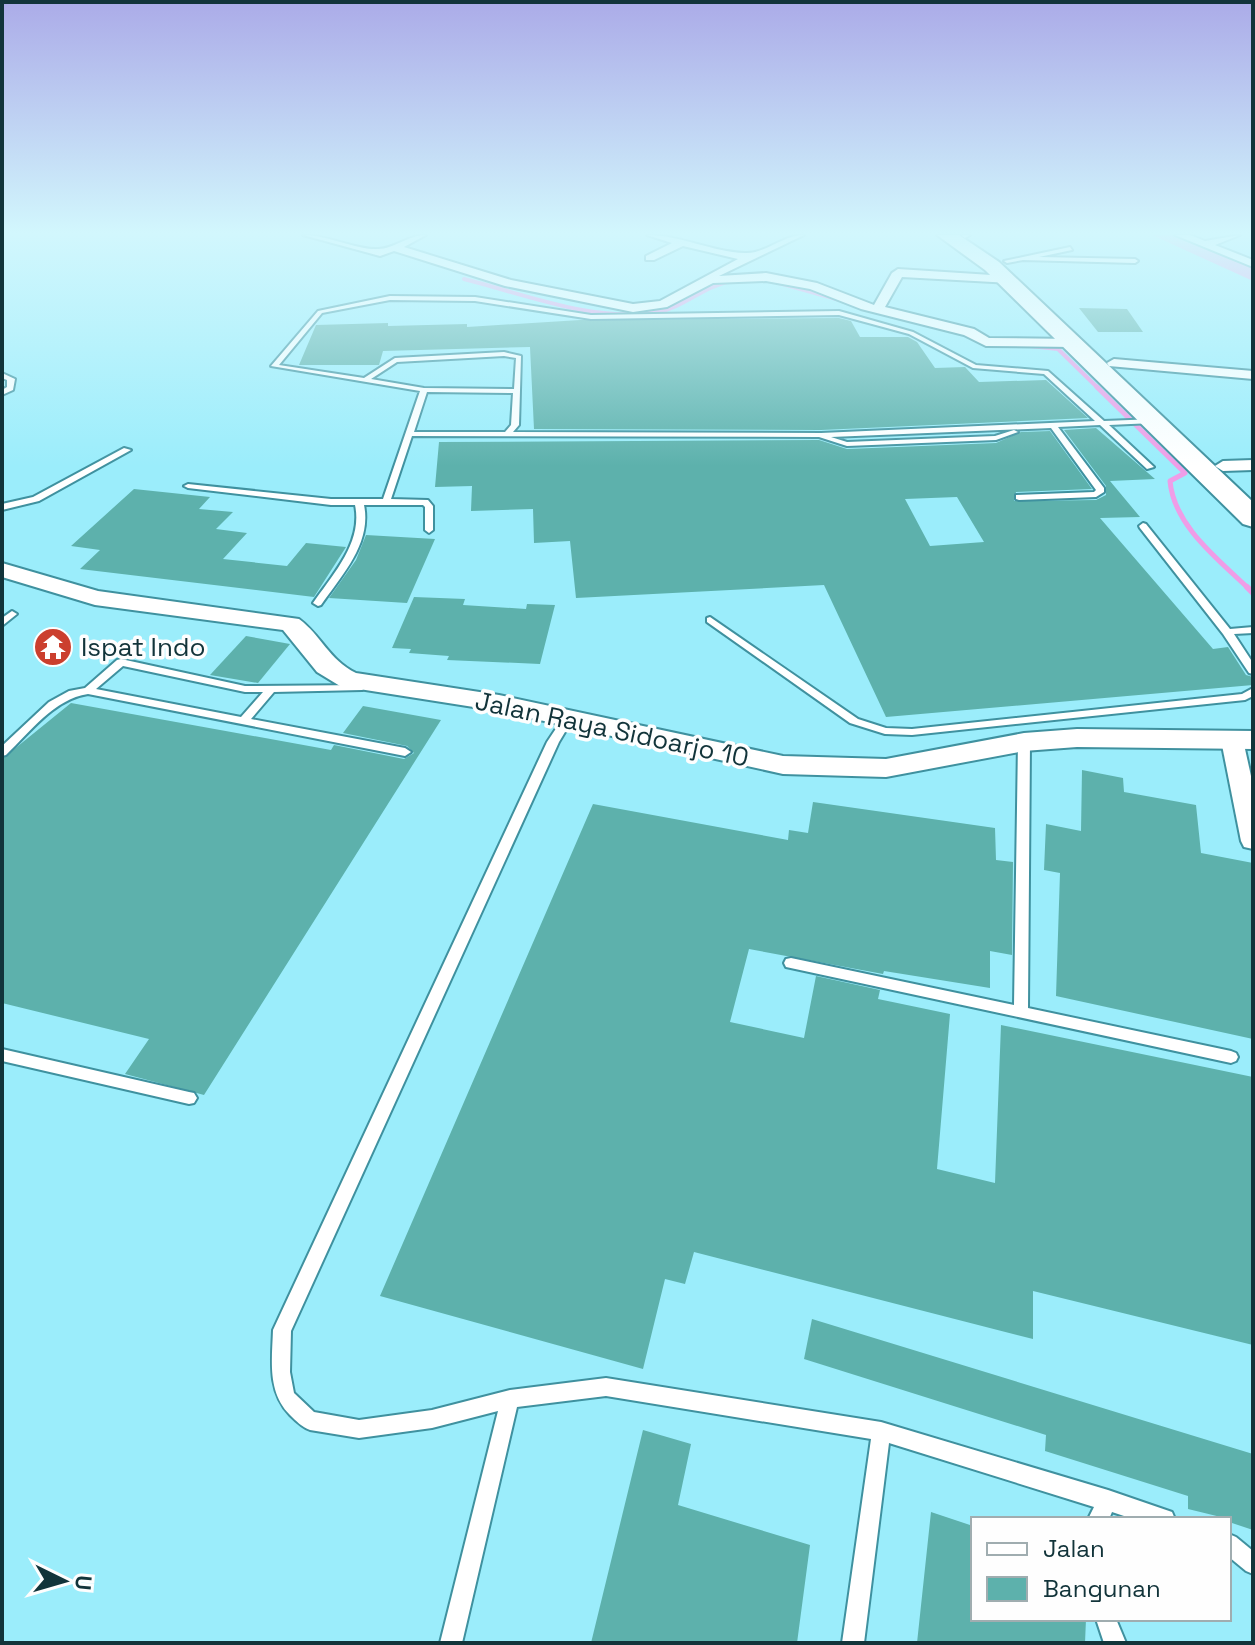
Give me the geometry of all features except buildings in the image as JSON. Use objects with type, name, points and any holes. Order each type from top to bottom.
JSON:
[{"type":"highway","points":[[1048,312],[1073,343],[1150,421],[1230,475]]},
{"type":"highway","points":[[1060,312],[1230,475],[1253,518]]},
{"type":"street","points":[[889,312],[969,332],[992,343],[1073,343]]},
{"type":"street","points":[[1114,363],[1183,363],[1253,375]]},
{"type":"street","name":"Jalan Raya Sidoarjo 10","points":[[2,570],[95,598],[290,624],[304,632],[317,660],[331,672],[384,687],[569,717],[718,753],[812,766],[886,768],[1024,742],[1093,737],[1243,740]]},
{"type":"street","points":[[1243,740],[1253,841]]},
{"type":"lane","points":[[321,312],[274,366],[424,390],[515,391]]},
{"type":"lane","points":[[557,312],[591,317],[839,313],[911,333],[975,367],[1046,372],[1150,467]]},
{"type":"lane","points":[[366,380],[395,360],[511,354],[519,357],[515,425],[507,434]]},
{"type":"lane","points":[[2,375],[11,379],[10,388],[2,393]]},
{"type":"lane","points":[[386,502],[412,434],[424,390]]},
{"type":"lane","points":[[412,434],[821,435],[1150,421]]},
{"type":"lane","points":[[1019,497],[1096,494],[1101,490],[1054,427]]},
{"type":"lane","points":[[821,435],[834,443],[900,442],[1005,437],[1018,428]]},
{"type":"lane","points":[[944,431],[951,440]]},
{"type":"lane","points":[[893,432],[900,442]]},
{"type":"lane","points":[[2,507],[36,499],[127,450]]},
{"type":"lane","points":[[188,486],[359,503],[425,502],[429,506],[429,530]]},
{"type":"lane","points":[[318,603],[357,537],[362,519],[359,503]]},
{"type":"lane","points":[[1143,526],[1227,632],[1253,671]]},
{"type":"lane","points":[[2,623],[12,614]]},
{"type":"lane","points":[[710,620],[854,721],[885,731],[912,732],[1229,698],[1253,691]]},
{"type":"lane","points":[[1227,632],[1253,630]]},
{"type":"lane","points":[[88,691],[123,661],[245,689],[384,687]]},
{"type":"lane","points":[[243,721],[270,690]]},
{"type":"lane","points":[[2,752],[53,704],[73,693],[88,691],[405,752]]},
{"type":"lane","points":[[569,717],[553,742],[282,1330],[281,1372],[286,1398],[310,1421],[359,1429],[432,1419],[510,1399],[606,1387],[881,1431],[1159,1517]]},
{"type":"lane","points":[[1021,1011],[1024,742]]},
{"type":"lane","points":[[791,963],[1231,1057]]},
{"type":"lane","points":[[2,1055],[189,1098]]},
{"type":"lane","points":[[451,1643],[510,1399]]},
{"type":"lane","points":[[853,1643],[881,1431]]},
{"type":"lane","points":[[1099,1517],[1108,1500]]},
{"type":"lane","points":[[1231,1546],[1253,1564]]},
{"type":"lane","points":[[1107,1621],[1115,1643]]},
{"type":"waterway","points":[[596,312],[659,312]]},
{"type":"waterway","points":[[1030,346],[1058,349],[1099,389]]},
{"type":"waterway","points":[[1097,387],[1185,473],[1170,481],[1180,513],[1199,541],[1249,589]]},
{"type":"waterway","points":[[1249,589],[1253,593]]},
{"type":"place","name":"Ispat Indo","points":[[53,647]]}]
